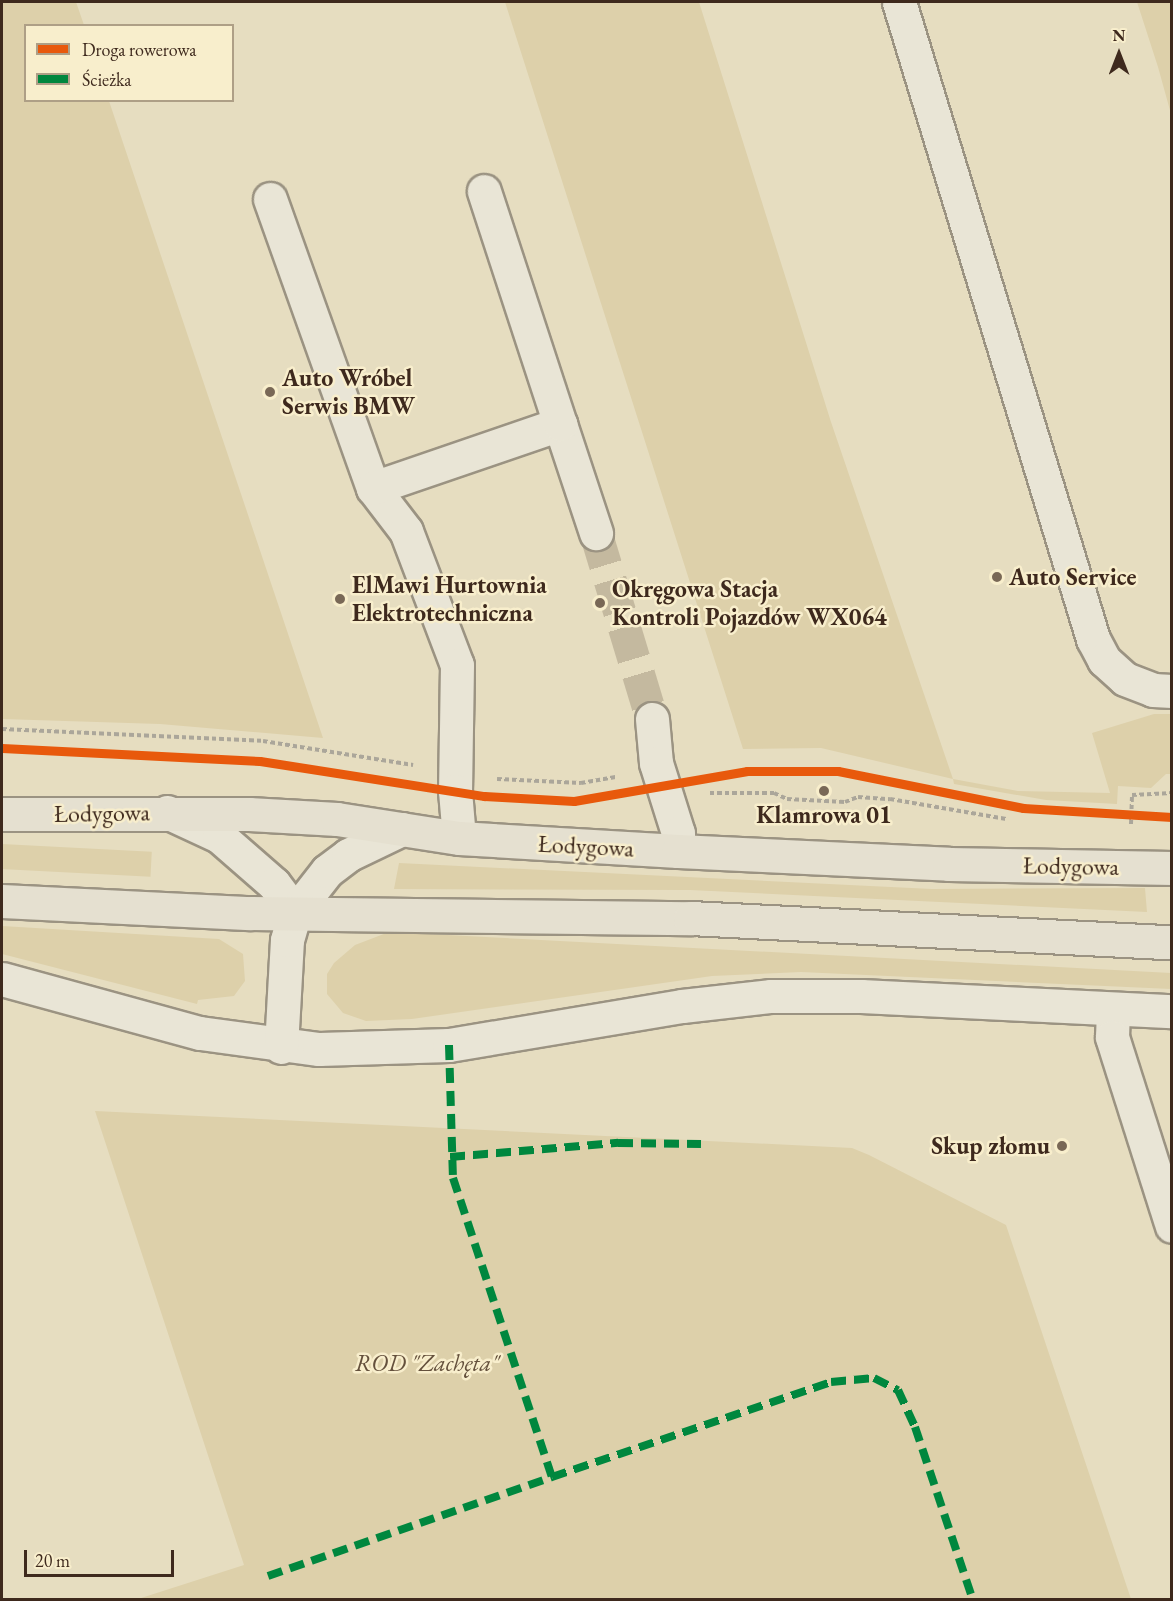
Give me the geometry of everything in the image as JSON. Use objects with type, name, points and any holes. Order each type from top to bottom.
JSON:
[{"type":"main road","name":"Łodygowa","points":[[2,814],[166,812],[310,817],[459,838],[678,851],[949,864],[1172,867]]},
{"type":"main road","points":[[2,901],[295,912],[690,918],[1172,942]]},
{"type":"lane","points":[[899,2],[1093,639],[1104,660],[1125,679],[1153,690],[1172,692]]},
{"type":"lane","points":[[484,191],[596,533]]},
{"type":"lane","points":[[270,199],[373,488],[406,531],[457,665],[459,838]]},
{"type":"lane","points":[[373,488],[560,424]]},
{"type":"lane","points":[[652,719],[661,778],[678,833],[678,851]]},
{"type":"lane","points":[[166,812],[219,836],[274,884],[295,912]]},
{"type":"lane","points":[[282,1047],[287,940],[295,912],[334,866],[402,830]]},
{"type":"lane","points":[[2,979],[200,1033],[282,1047],[351,1050],[448,1045],[682,1006],[771,996],[861,996],[1172,1011]]},
{"type":"lane","points":[[1113,1009],[1112,1037],[1172,1226]]},
{"type":"path","points":[[2,729],[263,741],[508,780],[581,783],[661,778],[702,779],[706,794],[774,793],[787,800],[845,802],[858,797],[890,799],[1011,820]]},
{"type":"path","points":[[1131,835],[1136,815],[1132,795],[1172,793]]},
{"type":"path","points":[[1121,815],[1136,815]]},
{"type":"green space","points":[[2,2],[76,2],[84,24],[24,24],[24,102],[109,102],[323,738],[160,724],[2,719]]},
{"type":"green space","points":[[505,2],[699,2],[831,422],[953,779],[821,748],[743,749]]},
{"type":"green space","points":[[1137,2],[1171,2],[1171,114],[1158,67]]},
{"type":"green space","points":[[1154,714],[1171,714],[1171,774],[1166,774],[1151,788],[1118,786],[1117,804],[1046,800],[954,784],[953,779],[1018,791],[1110,793],[1092,733]]},
{"type":"green space","points":[[2,844],[152,852],[150,877],[2,869]]},
{"type":"green space","points":[[399,863],[932,889],[1145,888],[1147,912],[690,890],[394,889]]},
{"type":"green space","points":[[2,926],[219,939],[243,954],[245,981],[234,996],[198,1000],[197,1004],[2,954]]},
{"type":"green space","points":[[389,932],[1171,973],[1171,989],[801,972],[712,976],[412,1019],[366,1021],[343,1013],[327,994],[327,974],[334,963],[355,945]]},
{"type":"green space","name":"ROD \"Zachęta\"","points":[[95,1111],[852,1148],[869,1155],[1006,1225],[1131,1599],[138,1599],[244,1565]]},
{"type":"tunnel","points":[[596,533],[652,719]]},
{"type":"marked path","points":[[449,1045],[453,1178],[552,1477],[831,1382],[874,1378],[898,1390],[915,1427],[973,1600]]},
{"type":"marked path","points":[[450,1157],[618,1143],[701,1144]]},
{"type":"marked path","points":[[268,1576],[552,1477]]},
{"type":"cycle path","points":[[2,748],[260,761],[484,796],[574,801],[747,771],[838,771],[1023,808],[1172,817]]},
{"type":"place","name":"Auto Wróbel Serwis BMW","points":[[270,392]]},
{"type":"place","name":"Auto Service","points":[[997,577]]},
{"type":"place","name":"ElMawi Hurtownia Elektrotechniczna","points":[[340,599]]},
{"type":"place","name":"Okręgowa Stacja Kontroli Pojazdów WX064","points":[[600,603]]},
{"type":"place","name":"Klamrowa 01","points":[[824,791]]},
{"type":"place","name":"Skup złomu","points":[[1062,1146]]}]
